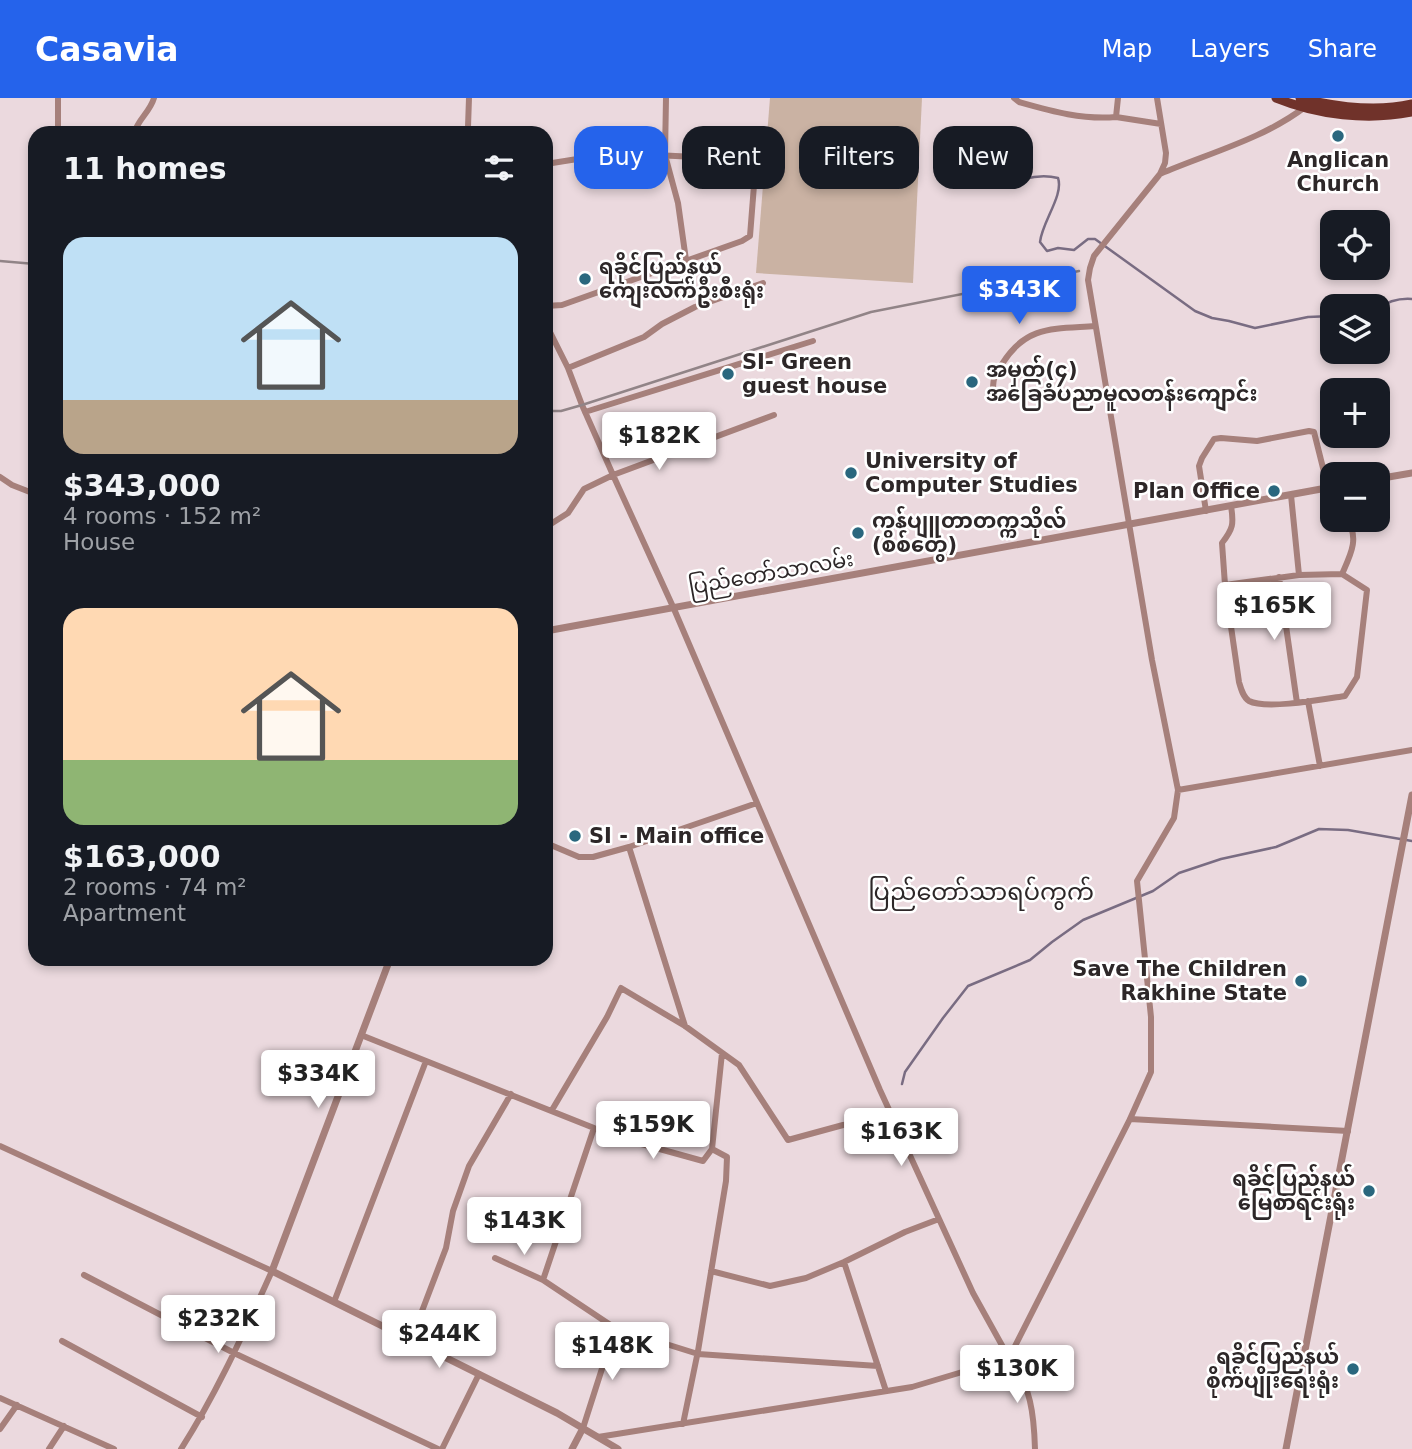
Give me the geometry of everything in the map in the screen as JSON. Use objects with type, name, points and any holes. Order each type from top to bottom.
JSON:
[{"type":"main road","points":[[1276,98],[1376,108],[1412,104]]},
{"type":"main road","points":[[1300,98],[1328,113],[1377,116],[1412,112]]},
{"type":"street","points":[[58,98],[58,126]]},
{"type":"street","points":[[137,126],[152,106],[154,98]]},
{"type":"street","points":[[468,126],[469,98]]},
{"type":"street","points":[[666,98],[666,126]]},
{"type":"street","points":[[1014,98],[1019,103],[1062,114],[1096,119],[1116,117],[1161,124]]},
{"type":"street","points":[[1116,117],[1118,98]]},
{"type":"street","points":[[598,1437],[912,1387],[1009,1358],[1151,1073],[1151,1017],[1137,881],[1174,818],[1178,790],[1152,660],[1088,280],[1092,261],[1099,249],[1160,174],[1165,163],[1166,153],[1157,98]]},
{"type":"street","points":[[1160,174],[1251,138],[1286,121],[1310,102]]},
{"type":"street","points":[[553,306],[562,305],[750,236],[756,160],[668,155]]},
{"type":"street","points":[[553,163],[574,160]]},
{"type":"street","points":[[668,166],[678,203],[686,260]]},
{"type":"street","points":[[568,368],[644,337],[695,307],[763,283]]},
{"type":"street","points":[[993,390],[993,378],[1009,352],[1029,336],[1047,330],[1095,326]]},
{"type":"street","points":[[553,338],[939,1219],[973,1293],[1009,1358],[1019,1369],[1028,1390],[1035,1449]]},
{"type":"street","points":[[585,411],[813,341]]},
{"type":"street","points":[[553,523],[568,513],[584,488],[774,415]]},
{"type":"street","points":[[1206,511],[1199,466],[1214,439],[1257,441],[1314,432],[1323,462]]},
{"type":"street","points":[[1390,477],[1412,473]]},
{"type":"street","points":[[0,477],[28,491]]},
{"type":"street","name":"ပြည်တော်သာလမ်း","points":[[553,630],[1320,491]]},
{"type":"street","points":[[1291,495],[1299,575]]},
{"type":"street","points":[[1225,585],[1299,575],[1342,574],[1367,590],[1357,677],[1345,696],[1297,703],[1260,704],[1248,701],[1243,695],[1225,585],[1222,542],[1231,532],[1231,506]]},
{"type":"street","points":[[1342,574],[1354,545],[1353,532]]},
{"type":"street","points":[[1279,577],[1297,703]]},
{"type":"street","points":[[1308,701],[1320,766]]},
{"type":"street","points":[[1178,790],[1412,750]]},
{"type":"street","points":[[1286,1449],[1412,794]]},
{"type":"street","points":[[553,846],[579,857],[593,857],[757,803]]},
{"type":"street","points":[[629,846],[685,1026]]},
{"type":"street","points":[[181,1449],[202,1417],[272,1271],[387,966]]},
{"type":"street","points":[[552,1110],[621,988],[685,1026],[739,1065],[789,1140],[843,1125],[894,1119]]},
{"type":"street","points":[[361,1035],[594,1128],[704,1161],[712,1149],[722,1053]]},
{"type":"street","points":[[334,1302],[426,1061]]},
{"type":"street","points":[[411,1340],[446,1248],[453,1211],[469,1166],[511,1094]]},
{"type":"street","points":[[1130,1119],[1348,1131]]},
{"type":"street","points":[[543,1280],[594,1128]]},
{"type":"street","points":[[0,1146],[272,1271],[583,1428],[618,1449]]},
{"type":"street","points":[[683,1424],[698,1354],[726,1181],[727,1157],[712,1149]]},
{"type":"street","points":[[711,1271],[770,1286],[806,1278],[939,1219]]},
{"type":"street","points":[[495,1258],[543,1280],[615,1328],[698,1354],[878,1366]]},
{"type":"street","points":[[844,1262],[886,1391]]},
{"type":"street","points":[[84,1275],[234,1353],[440,1449],[478,1374]]},
{"type":"street","points":[[572,1449],[583,1428],[615,1328]]},
{"type":"street","points":[[62,1341],[202,1417]]},
{"type":"street","points":[[0,1398],[114,1449]]},
{"type":"street","points":[[0,1429],[17,1405]]},
{"type":"street","points":[[49,1449],[64,1426]]},
{"type":"shaded area","points":[[770,98],[922,98],[919,160],[919,126],[799,126],[799,189],[918,189],[913,283],[756,273],[763,189],[785,189],[785,126],[768,126]]},
{"type":"waterway","points":[[1033,178],[1058,178],[1058,192],[1040,242],[1047,251],[1058,248],[1074,250],[1088,239],[1095,239],[1195,311],[1212,318],[1255,328],[1320,316]]},
{"type":"waterway","points":[[1390,302],[1412,299]]},
{"type":"waterway","points":[[902,1084],[905,1072],[968,986],[1030,960],[1083,920],[1153,891],[1179,873],[1221,859],[1276,847],[1319,829],[1348,830],[1412,841]]},
{"type":"railway","points":[[0,261],[28,263]]},
{"type":"railway","points":[[553,411],[582,405],[871,312],[1079,271]]},
{"type":"place","name":"Anglican Church","points":[[1338,136]]},
{"type":"place","name":"ရခိုင်ပြည်နယ် ကျေးလက်ဦးစီးရုံး","points":[[585,279]]},
{"type":"place","name":"SI- Green guest house","points":[[728,374]]},
{"type":"place","name":"အမှတ်(၄) အခြေခံပညာမူလတန်းကျောင်း","points":[[972,382]]},
{"type":"place","name":"University of Computer Studies","points":[[851,473]]},
{"type":"place","name":"Plan Office","points":[[1274,491]]},
{"type":"place","name":"ကွန်ပျူတာတက္ကသိုလ် (စစ်တွေ)","points":[[858,533]]},
{"type":"place","name":"SI - Main office","points":[[575,836]]},
{"type":"place","name":"Save The Children Rakhine State","points":[[1301,981]]},
{"type":"place","name":"ရခိုင်ပြည်နယ် မြေစာရင်းရုံး","points":[[1369,1191]]},
{"type":"place","name":"ရခိုင်ပြည်နယ် စိုက်ပျိုးရေးရုံး","points":[[1353,1369]]},
{"type":"district","name":"ပြည်တော်သာရပ်ကွက်","points":[[981,892]]}]
